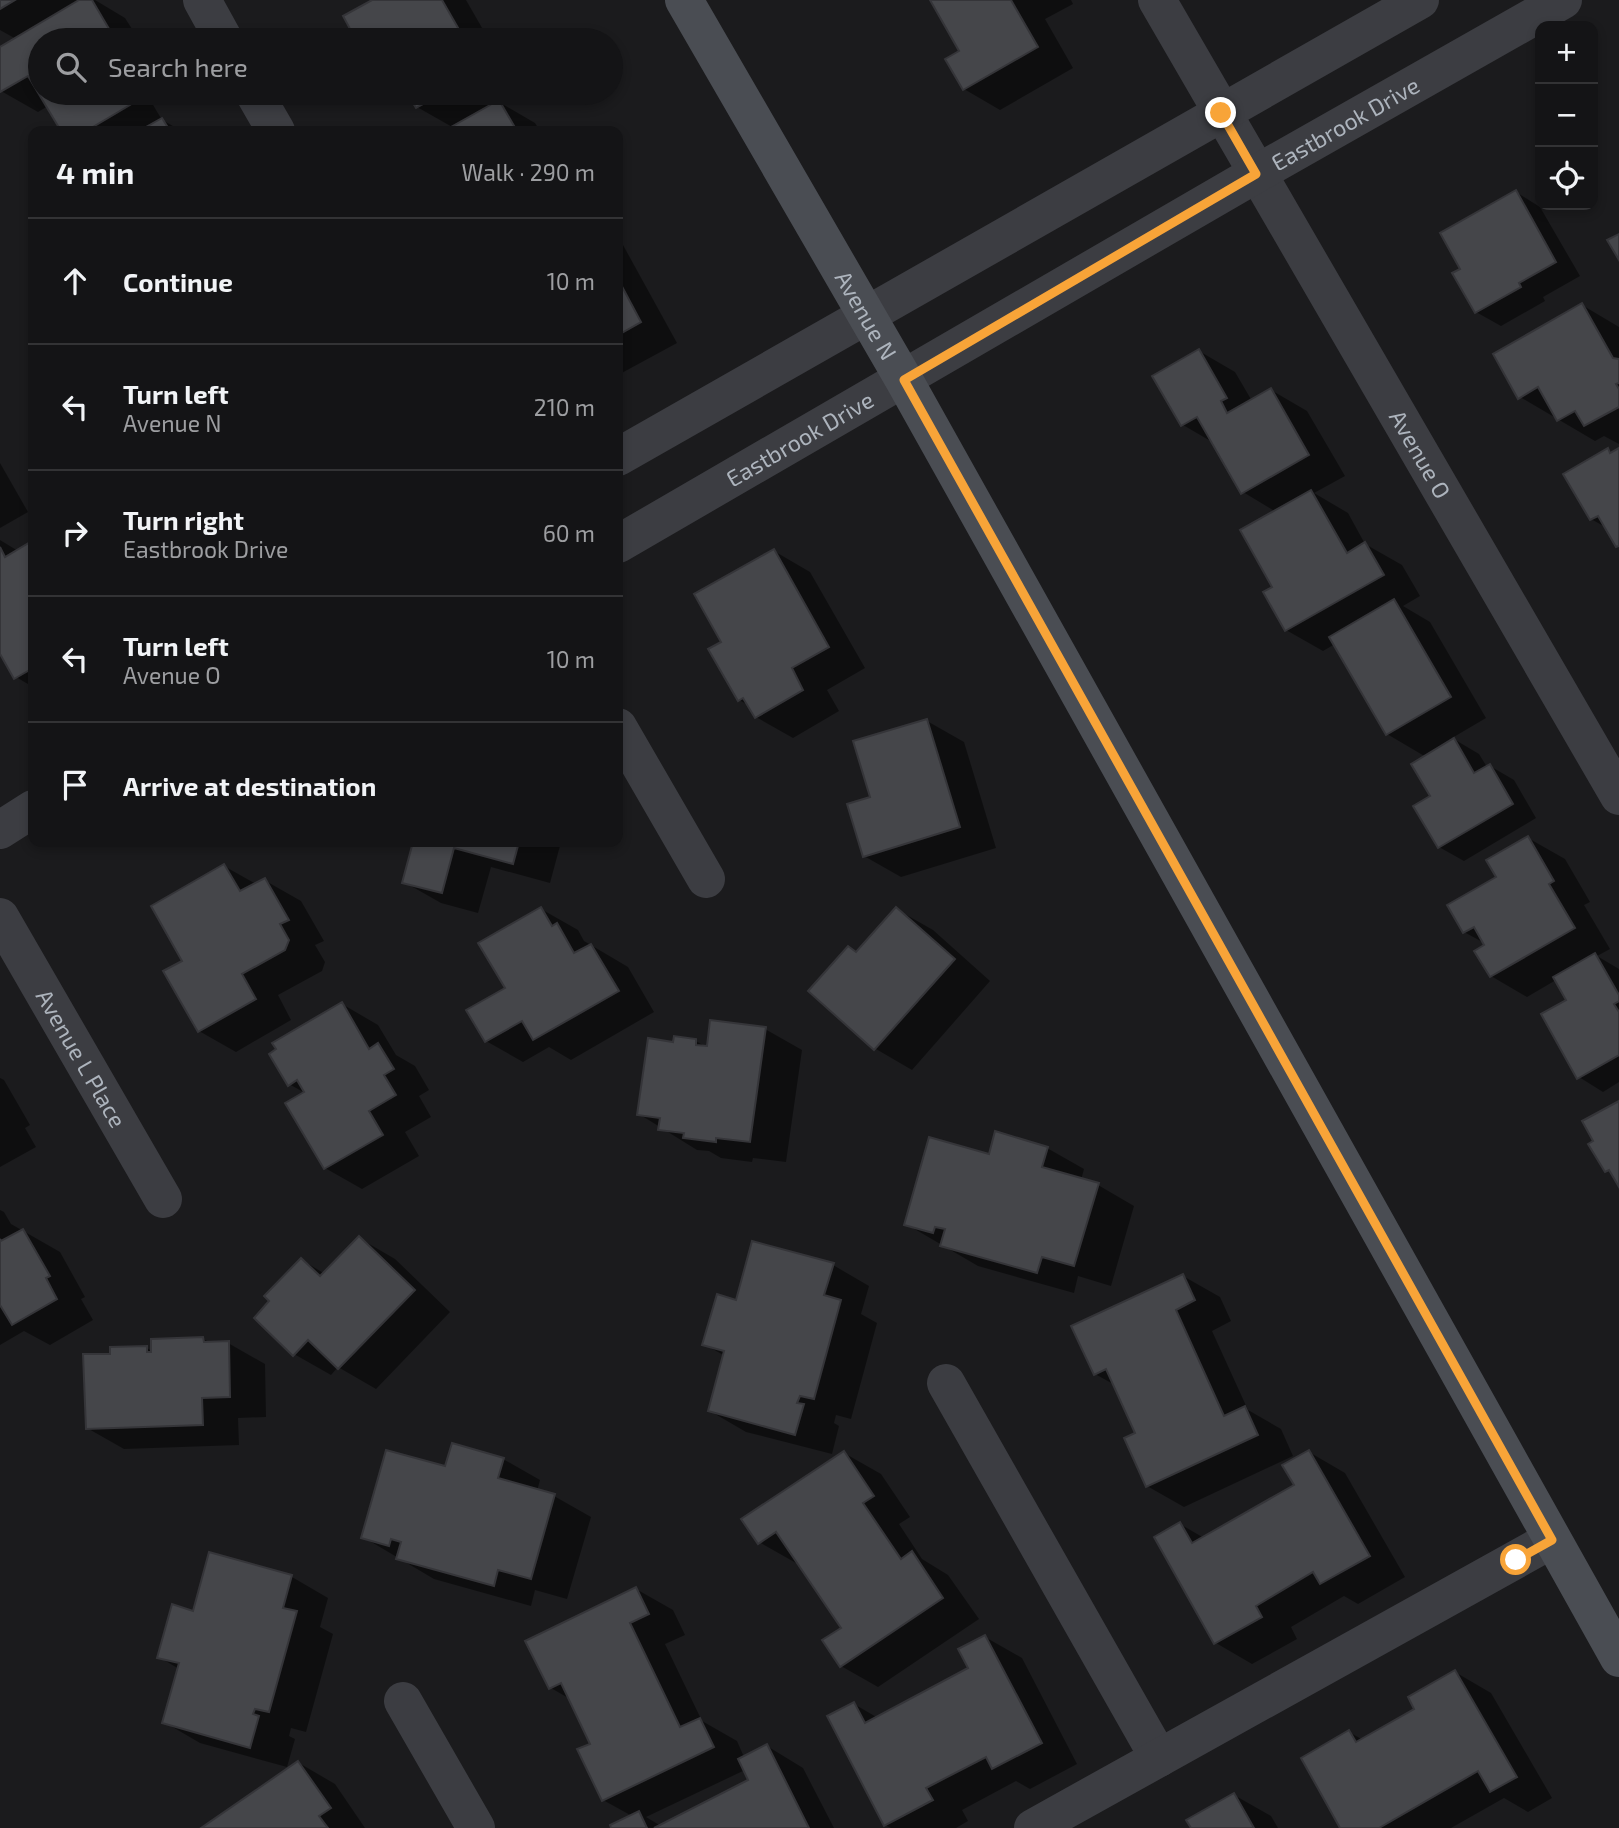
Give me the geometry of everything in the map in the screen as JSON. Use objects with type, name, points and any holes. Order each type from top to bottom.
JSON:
[{"type":"street","points":[[202,0],[218,28]]},
{"type":"street","name":"Avenue N","points":[[684,0],[904,380],[1619,1658]]},
{"type":"street","name":"Avenue O","points":[[1157,0],[1619,796]]},
{"type":"street","points":[[623,454],[1420,0]]},
{"type":"street","name":"Eastbrook Drive","points":[[623,541],[1256,174],[1563,0]]},
{"type":"street","points":[[261,105],[273,126]]},
{"type":"street","points":[[623,736],[706,879]]},
{"type":"street","points":[[0,830],[28,812]]},
{"type":"street","points":[[0,844],[28,836]]},
{"type":"street","name":"Avenue L Place","points":[[0,917],[163,1199]]},
{"type":"street","points":[[946,1383],[1159,1758]]},
{"type":"street","points":[[1033,1828],[1552,1540]]},
{"type":"street","points":[[402,1701],[476,1828]]},
{"type":"building","points":[[0,0],[15,0],[0,9]]},
{"type":"building","points":[[79,0],[92,0],[109,28],[32,28]]},
{"type":"building","points":[[372,0],[442,0],[458,28],[350,28],[343,16]]},
{"type":"building","points":[[930,0],[1011,0],[1038,47],[963,90],[945,59],[959,51]]},
{"type":"building","points":[[28,30],[28,76],[0,92],[0,47]]},
{"type":"building","points":[[45,105],[130,105],[94,126],[58,126]]},
{"type":"building","points":[[490,105],[502,105],[514,126],[453,126]]},
{"type":"building","points":[[162,118],[167,126],[148,126]]},
{"type":"building","points":[[1516,190],[1556,262],[1519,283],[1521,287],[1475,313],[1452,273],[1460,269],[1440,233]]},
{"type":"building","points":[[1619,234],[1619,260],[1607,240]]},
{"type":"building","points":[[623,288],[641,322],[623,332]]},
{"type":"building","points":[[1582,303],[1613,358],[1619,359],[1619,383],[1616,384],[1619,389],[1619,407],[1584,426],[1575,411],[1557,421],[1538,387],[1518,399],[1493,354]]},
{"type":"building","points":[[1199,349],[1227,398],[1221,401],[1227,413],[1271,388],[1309,455],[1241,494],[1197,417],[1181,426],[1152,376]]},
{"type":"building","points":[[1608,448],[1610,453],[1619,448],[1619,546],[1616,547],[1598,516],[1590,520],[1563,474]]},
{"type":"building","points":[[1311,490],[1347,553],[1365,542],[1384,575],[1285,631],[1263,592],[1272,587],[1240,530]]},
{"type":"building","points":[[28,543],[28,671],[14,679],[0,654],[0,547],[5,557]]},
{"type":"building","points":[[774,549],[829,647],[792,668],[803,690],[755,718],[743,698],[738,701],[708,649],[721,642],[694,594]]},
{"type":"building","points":[[1394,599],[1451,697],[1386,735],[1329,637]]},
{"type":"building","points":[[927,719],[960,827],[863,857],[847,804],[870,797],[853,741]]},
{"type":"building","points":[[1454,738],[1474,773],[1490,764],[1513,804],[1438,848],[1413,806],[1430,796],[1411,764]]},
{"type":"building","points":[[1528,836],[1554,881],[1549,884],[1575,928],[1490,977],[1474,951],[1484,945],[1474,927],[1463,933],[1447,905],[1496,877],[1486,860]]},
{"type":"building","points":[[412,847],[518,847],[513,864],[454,848],[442,893],[402,883]]},
{"type":"building","points":[[224,864],[240,891],[265,878],[289,920],[280,924],[289,940],[285,950],[242,974],[256,999],[198,1032],[163,971],[182,961],[151,906]]},
{"type":"building","points":[[541,907],[552,926],[557,923],[574,953],[591,944],[619,991],[533,1040],[522,1021],[485,1042],[466,1010],[505,988],[478,943]]},
{"type":"building","points":[[896,907],[955,959],[874,1050],[808,991],[848,946],[856,952]]},
{"type":"building","points":[[1595,953],[1619,995],[1619,1001],[1614,1004],[1619,1012],[1619,1055],[1577,1079],[1541,1014],[1566,1000],[1553,977]]},
{"type":"building","points":[[342,1002],[369,1049],[378,1043],[394,1069],[384,1075],[396,1095],[369,1111],[383,1135],[324,1169],[285,1103],[304,1092],[297,1080],[288,1086],[269,1054],[276,1049],[272,1043]]},
{"type":"building","points":[[710,1020],[766,1027],[750,1142],[683,1138],[684,1133],[658,1130],[660,1118],[637,1115],[648,1038],[673,1042],[674,1036],[696,1039],[696,1045],[707,1046]]},
{"type":"building","points":[[1619,1101],[1619,1187],[1609,1170],[1605,1172],[1588,1144],[1593,1141],[1582,1121]]},
{"type":"building","points":[[995,1131],[1048,1147],[1042,1167],[1099,1183],[1074,1266],[1042,1257],[1037,1273],[940,1246],[945,1229],[935,1227],[933,1233],[904,1225],[929,1137],[989,1154]]},
{"type":"building","points":[[23,1229],[50,1276],[46,1278],[57,1299],[12,1325],[0,1305],[0,1239],[1,1241]]},
{"type":"building","points":[[359,1236],[415,1290],[338,1369],[308,1340],[293,1356],[254,1318],[269,1301],[264,1296],[301,1258],[320,1276]]},
{"type":"building","points":[[752,1241],[834,1263],[824,1295],[841,1300],[814,1399],[800,1396],[797,1403],[804,1404],[795,1435],[708,1411],[724,1351],[702,1345],[717,1294],[736,1300]]},
{"type":"building","points":[[1183,1274],[1195,1300],[1176,1310],[1224,1416],[1245,1406],[1258,1435],[1146,1487],[1124,1438],[1135,1433],[1106,1369],[1094,1375],[1071,1326]]},
{"type":"building","points":[[203,1337],[204,1342],[229,1341],[230,1397],[202,1398],[203,1425],[86,1429],[83,1354],[110,1354],[110,1347],[147,1346],[147,1352],[151,1352],[151,1339]]},
{"type":"building","points":[[452,1443],[504,1458],[498,1478],[555,1494],[531,1579],[498,1570],[494,1586],[396,1559],[401,1542],[391,1539],[389,1546],[361,1538],[386,1450],[445,1466]]},
{"type":"building","points":[[1309,1450],[1370,1556],[1320,1584],[1313,1572],[1256,1606],[1262,1617],[1214,1644],[1154,1537],[1180,1522],[1192,1543],[1294,1485],[1282,1465]]},
{"type":"building","points":[[844,1451],[874,1496],[863,1503],[901,1559],[912,1551],[943,1598],[840,1667],[822,1640],[841,1628],[776,1532],[758,1544],[741,1519]]},
{"type":"building","points":[[209,1552],[292,1575],[283,1608],[297,1611],[269,1712],[255,1709],[253,1714],[259,1716],[250,1748],[162,1723],[179,1663],[157,1658],[172,1604],[193,1611]]},
{"type":"building","points":[[636,1587],[649,1614],[630,1623],[680,1727],[700,1718],[714,1747],[602,1801],[577,1749],[590,1744],[561,1683],[549,1689],[525,1641]]},
{"type":"building","points":[[985,1635],[1042,1743],[992,1769],[986,1757],[926,1788],[933,1800],[884,1826],[827,1716],[854,1702],[865,1723],[968,1668],[958,1649]]},
{"type":"building","points":[[1455,1670],[1517,1777],[1490,1792],[1478,1771],[1379,1828],[1340,1828],[1301,1758],[1349,1730],[1356,1742],[1414,1709],[1408,1697]]},
{"type":"building","points":[[767,1744],[809,1828],[654,1828],[748,1780],[738,1759]]},
{"type":"building","points":[[298,1761],[331,1808],[319,1816],[328,1828],[201,1828]]},
{"type":"building","points":[[1234,1793],[1254,1828],[1191,1828],[1186,1820]]},
{"type":"building","points":[[639,1811],[647,1828],[611,1828],[610,1825]]},
{"type":"route","points":[[1221,113],[1256,174],[904,380],[1552,1540],[1516,1560]]}]
